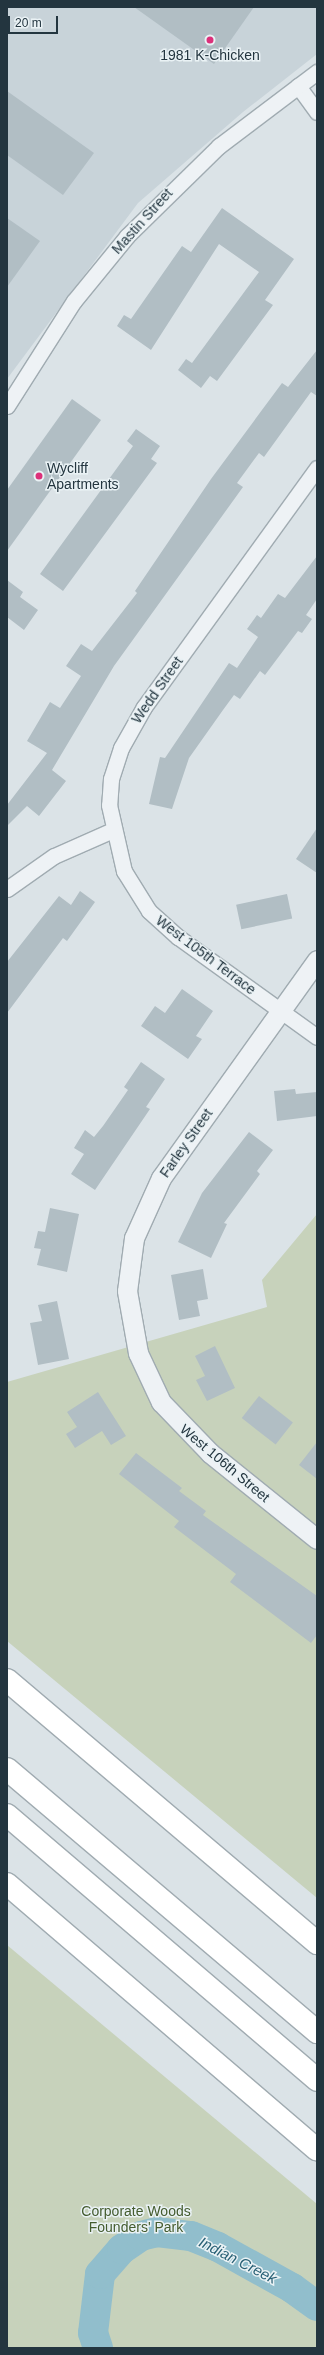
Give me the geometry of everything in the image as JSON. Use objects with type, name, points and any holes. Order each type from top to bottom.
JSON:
[{"type":"highway","points":[[7,1680],[317,1943]]},
{"type":"highway","points":[[7,1769],[317,2032]]},
{"type":"highway","points":[[7,1816],[317,2080]]},
{"type":"highway","points":[[11,1889],[317,2150]]},
{"type":"street","name":"Mastin Street","points":[[7,406],[74,301],[127,236],[219,146],[317,72]]},
{"type":"street","points":[[298,86],[317,112]]},
{"type":"street","name":"Wedd Street","points":[[113,830],[109,805],[111,779],[128,733],[317,468]]},
{"type":"street","points":[[7,889],[54,856],[113,830]]},
{"type":"street","name":"West 105th Terrace","points":[[113,830],[124,871],[149,911],[178,937],[317,1037]]},
{"type":"street","name":"Farley Street","points":[[138,1353],[127,1291],[130,1255],[139,1221],[161,1178],[317,960]]},
{"type":"street","name":"West 106th Street","points":[[138,1353],[160,1402],[182,1428],[317,1539]]},
{"type":"shaded area","points":[[7,7],[317,7],[317,54],[243,112],[138,203],[7,379]]},
{"type":"green space","points":[[317,1214],[317,1898],[7,1641],[7,1382],[267,1307],[262,1280]]},
{"type":"green space","name":"Corporate Woods Founders' Park","points":[[7,1945],[317,2204],[317,2348],[7,2348]]},
{"type":"building","points":[[134,7],[254,7],[214,64]]},
{"type":"building","points":[[7,91],[94,153],[63,195],[7,155]]},
{"type":"building","points":[[222,208],[294,259],[265,300],[273,305],[217,381],[210,376],[201,388],[178,370],[186,359],[192,363],[259,272],[219,244],[151,350],[117,326],[124,315],[131,319],[182,246],[191,252]]},
{"type":"building","points":[[7,218],[40,241],[7,287]]},
{"type":"building","points":[[317,350],[317,396],[311,392],[264,457],[259,453],[237,483],[243,487],[114,666],[52,770],[66,781],[39,816],[27,806],[7,826],[7,805],[47,753],[27,741],[50,702],[60,708],[81,676],[66,666],[81,644],[92,651],[137,593],[135,591],[211,479],[282,383],[288,387]]},
{"type":"building","name":"Wycliff Apartments","points":[[72,399],[101,420],[7,551],[7,490]]},
{"type":"building","points":[[136,429],[160,446],[151,459],[157,463],[63,591],[40,574],[133,446],[127,441]]},
{"type":"building","points":[[317,556],[317,599],[306,615],[312,619],[302,633],[298,631],[265,675],[260,671],[240,699],[234,695],[189,758],[172,809],[149,804],[160,757],[165,758],[229,663],[237,668],[258,637],[247,629],[257,615],[261,618],[278,594],[285,598]]},
{"type":"building","points":[[7,580],[23,592],[20,597],[38,610],[24,630],[7,617]]},
{"type":"building","points":[[317,828],[317,873],[296,859]]},
{"type":"building","points":[[80,891],[95,902],[67,941],[63,938],[7,1013],[7,962],[59,896],[71,905]]},
{"type":"building","points":[[287,894],[292,918],[241,929],[236,905]]},
{"type":"building","points":[[182,989],[213,1011],[196,1036],[202,1039],[188,1059],[141,1026],[155,1006],[165,1013]]},
{"type":"building","points":[[141,1062],[165,1079],[146,1107],[150,1109],[95,1190],[71,1174],[84,1154],[74,1148],[85,1130],[94,1137],[103,1126],[128,1090],[124,1087]]},
{"type":"building","points":[[295,1089],[296,1094],[317,1092],[317,1116],[277,1121],[274,1091]]},
{"type":"building","points":[[249,1132],[273,1150],[257,1171],[260,1174],[224,1223],[227,1224],[211,1258],[178,1242],[202,1193]]},
{"type":"building","points":[[50,1208],[79,1214],[67,1272],[37,1265],[41,1249],[34,1248],[38,1231],[45,1232]]},
{"type":"building","points":[[203,1269],[208,1299],[197,1301],[200,1316],[179,1320],[171,1275]]},
{"type":"building","points":[[57,1301],[69,1359],[38,1365],[30,1323],[42,1321],[38,1305]]},
{"type":"building","points":[[215,1346],[235,1388],[207,1401],[196,1380],[205,1376],[195,1356]]},
{"type":"building","points":[[98,1392],[126,1436],[111,1445],[102,1431],[75,1448],[66,1434],[77,1427],[67,1412]]},
{"type":"building","points":[[259,1396],[293,1422],[276,1445],[242,1418]]},
{"type":"building","points":[[317,1442],[317,1479],[299,1465]]},
{"type":"building","points":[[136,1453],[182,1488],[179,1491],[206,1511],[203,1515],[317,1596],[317,1635],[311,1643],[230,1582],[236,1574],[174,1527],[179,1521],[119,1474]]},
{"type":"waterway","name":"Indian Creek","points":[[98,2348],[93,2333],[100,2274],[122,2249],[141,2236],[157,2232],[191,2236],[218,2247],[292,2288],[317,2306]]},
{"type":"place","name":"1981 K-Chicken","points":[[210,40]]},
{"type":"place","name":"Wycliff Apartments","points":[[39,476]]}]
